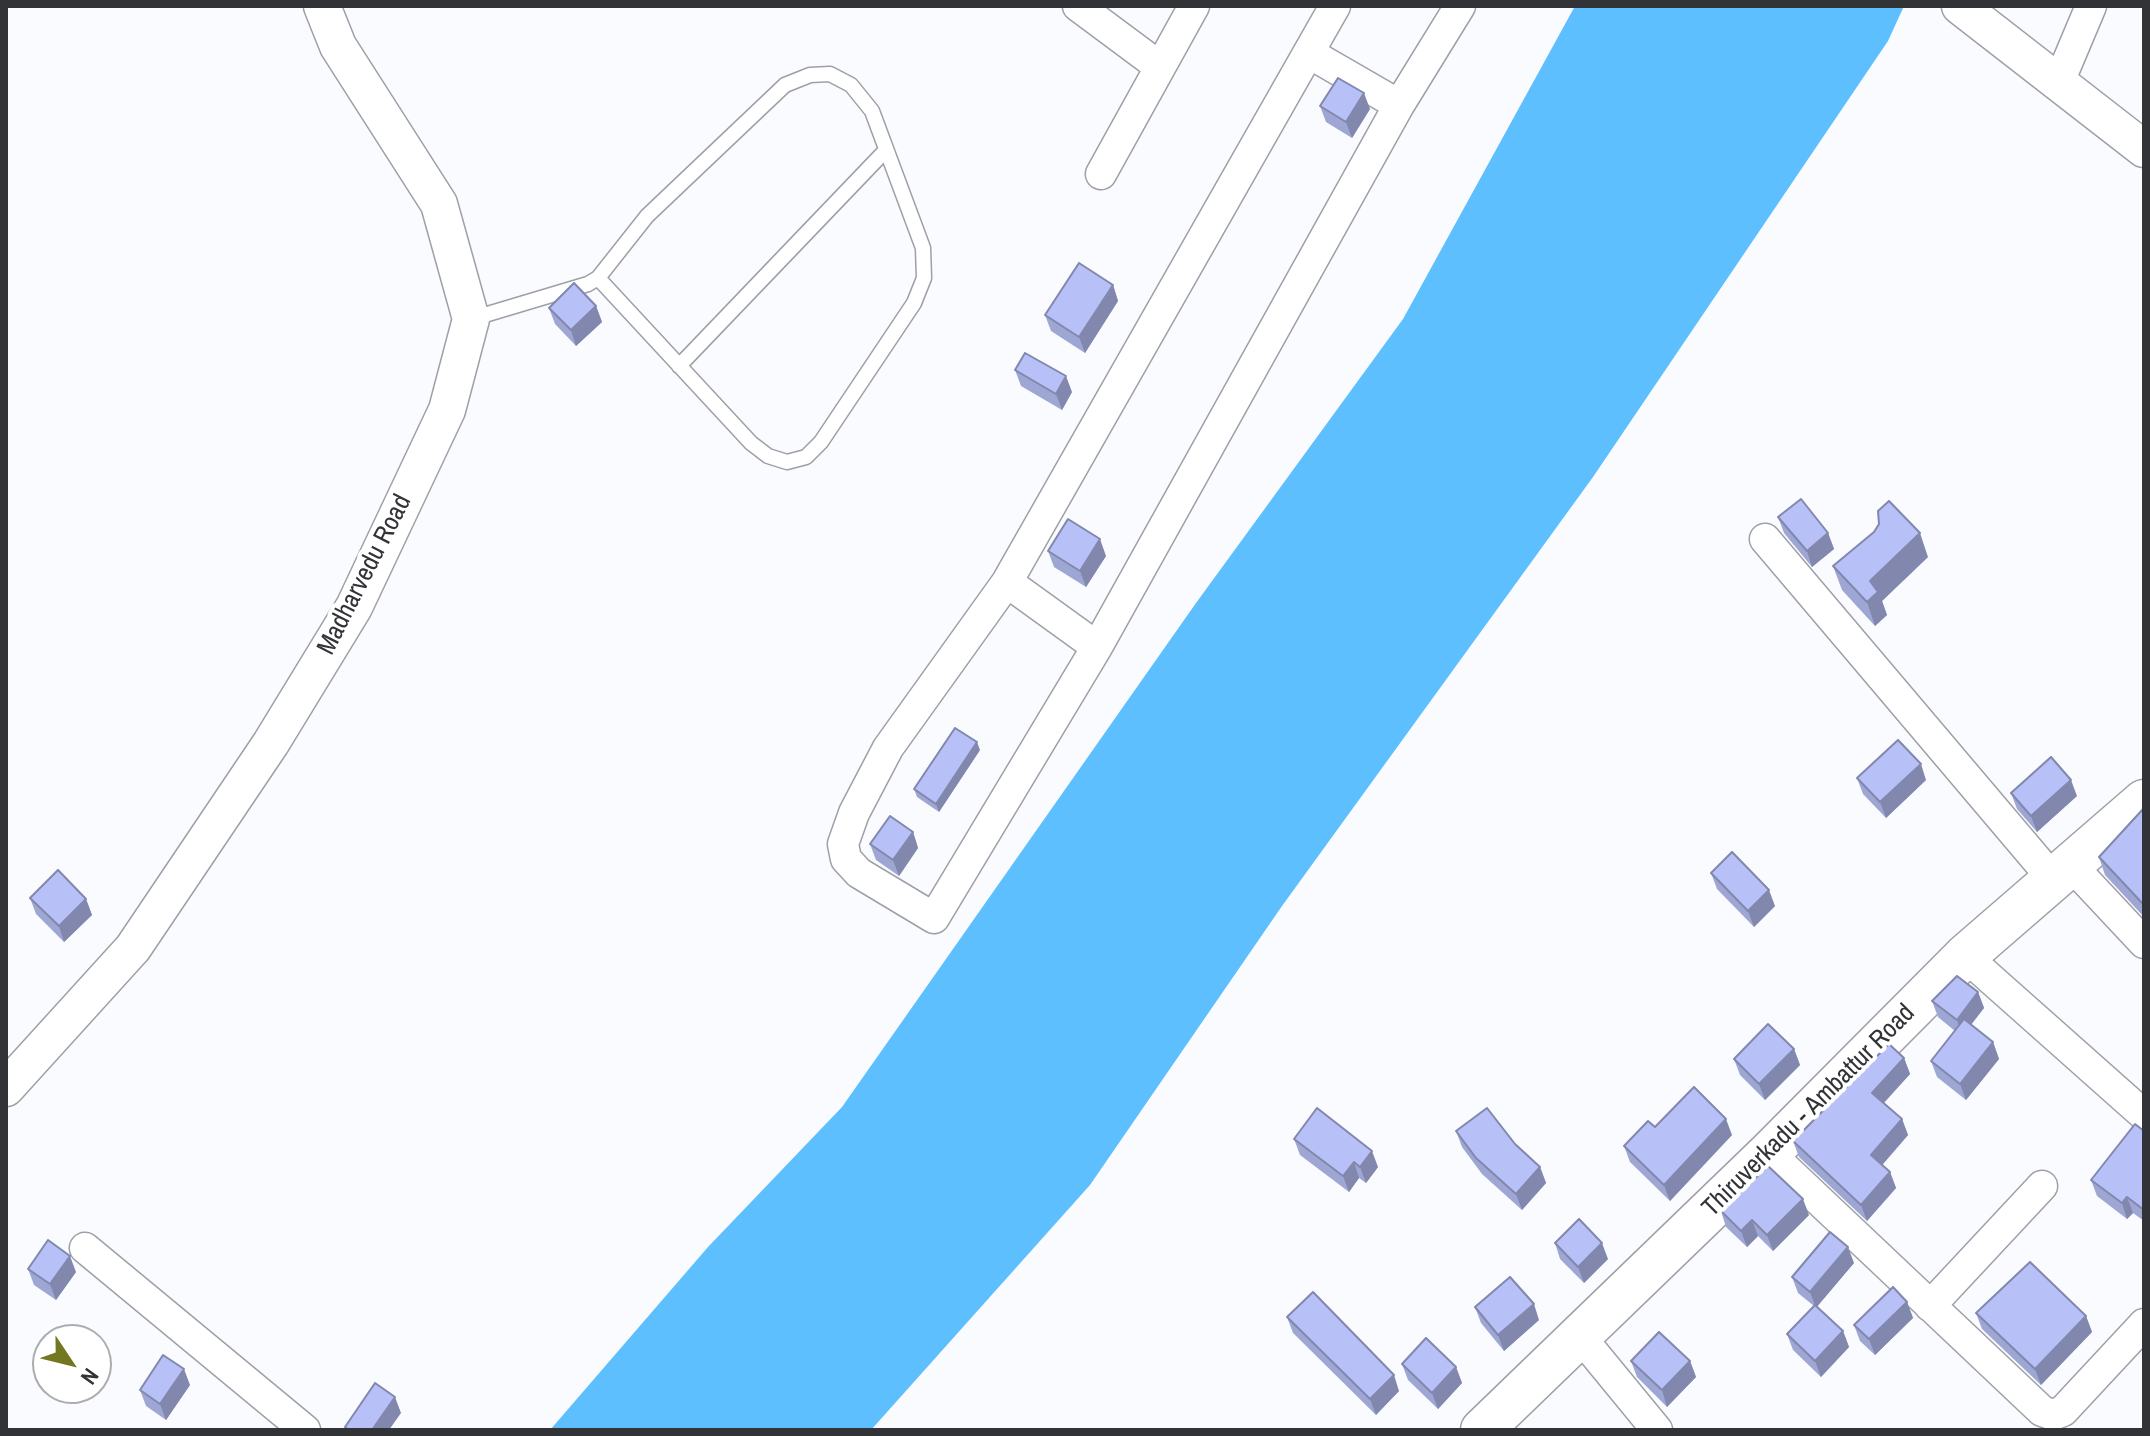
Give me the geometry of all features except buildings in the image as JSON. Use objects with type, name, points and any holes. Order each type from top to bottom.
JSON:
[{"type":"main road","name":"Thiruverkadu - Ambattur Road","points":[[1482,1430],[1769,1153],[1965,956],[2144,801]]},
{"type":"street","points":[[322,6],[338,46],[439,204],[471,319]]},
{"type":"street","points":[[1078,6],[1160,67]]},
{"type":"street","points":[[1101,174],[1194,6]]},
{"type":"street","points":[[1335,6],[1007,582],[888,748],[854,813],[843,844],[846,859],[859,873],[934,918],[1097,647],[1399,105],[1460,6]]},
{"type":"street","points":[[2059,82],[2091,6]]},
{"type":"street","points":[[1965,10],[2141,140]]},
{"type":"street","points":[[1309,53],[1399,105]]},
{"type":"street","name":"Madharvedu Road","points":[[6,1088],[133,948],[271,743],[332,644],[354,607],[447,410],[471,319]]},
{"type":"street","points":[[1765,539],[2061,872],[2144,943]]},
{"type":"street","points":[[1812,591],[1835,572]]},
{"type":"street","points":[[1007,582],[1097,647]]},
{"type":"street","points":[[1965,956],[2144,1115]]},
{"type":"street","points":[[1769,1153],[2042,1411],[2053,1415],[2063,1411],[2144,1324]]},
{"type":"street","points":[[1930,1306],[2042,1186]]},
{"type":"street","points":[[85,1248],[305,1430]]},
{"type":"street","points":[[1579,1335],[1657,1430]]},
{"type":"lane","points":[[471,319],[588,284],[598,278],[647,216],[785,85],[810,75],[830,74],[851,85],[872,111],[923,248],[924,278],[914,303],[821,442],[806,457],[787,462],[768,456],[751,443],[598,278]]},
{"type":"lane","points":[[679,366],[886,150]]},
{"type":"water","points":[[1575,6],[1904,6],[1888,41],[1593,477],[1282,906],[1090,1185],[871,1430],[550,1430],[708,1247],[842,1107],[1196,603],[1403,319]]}]
